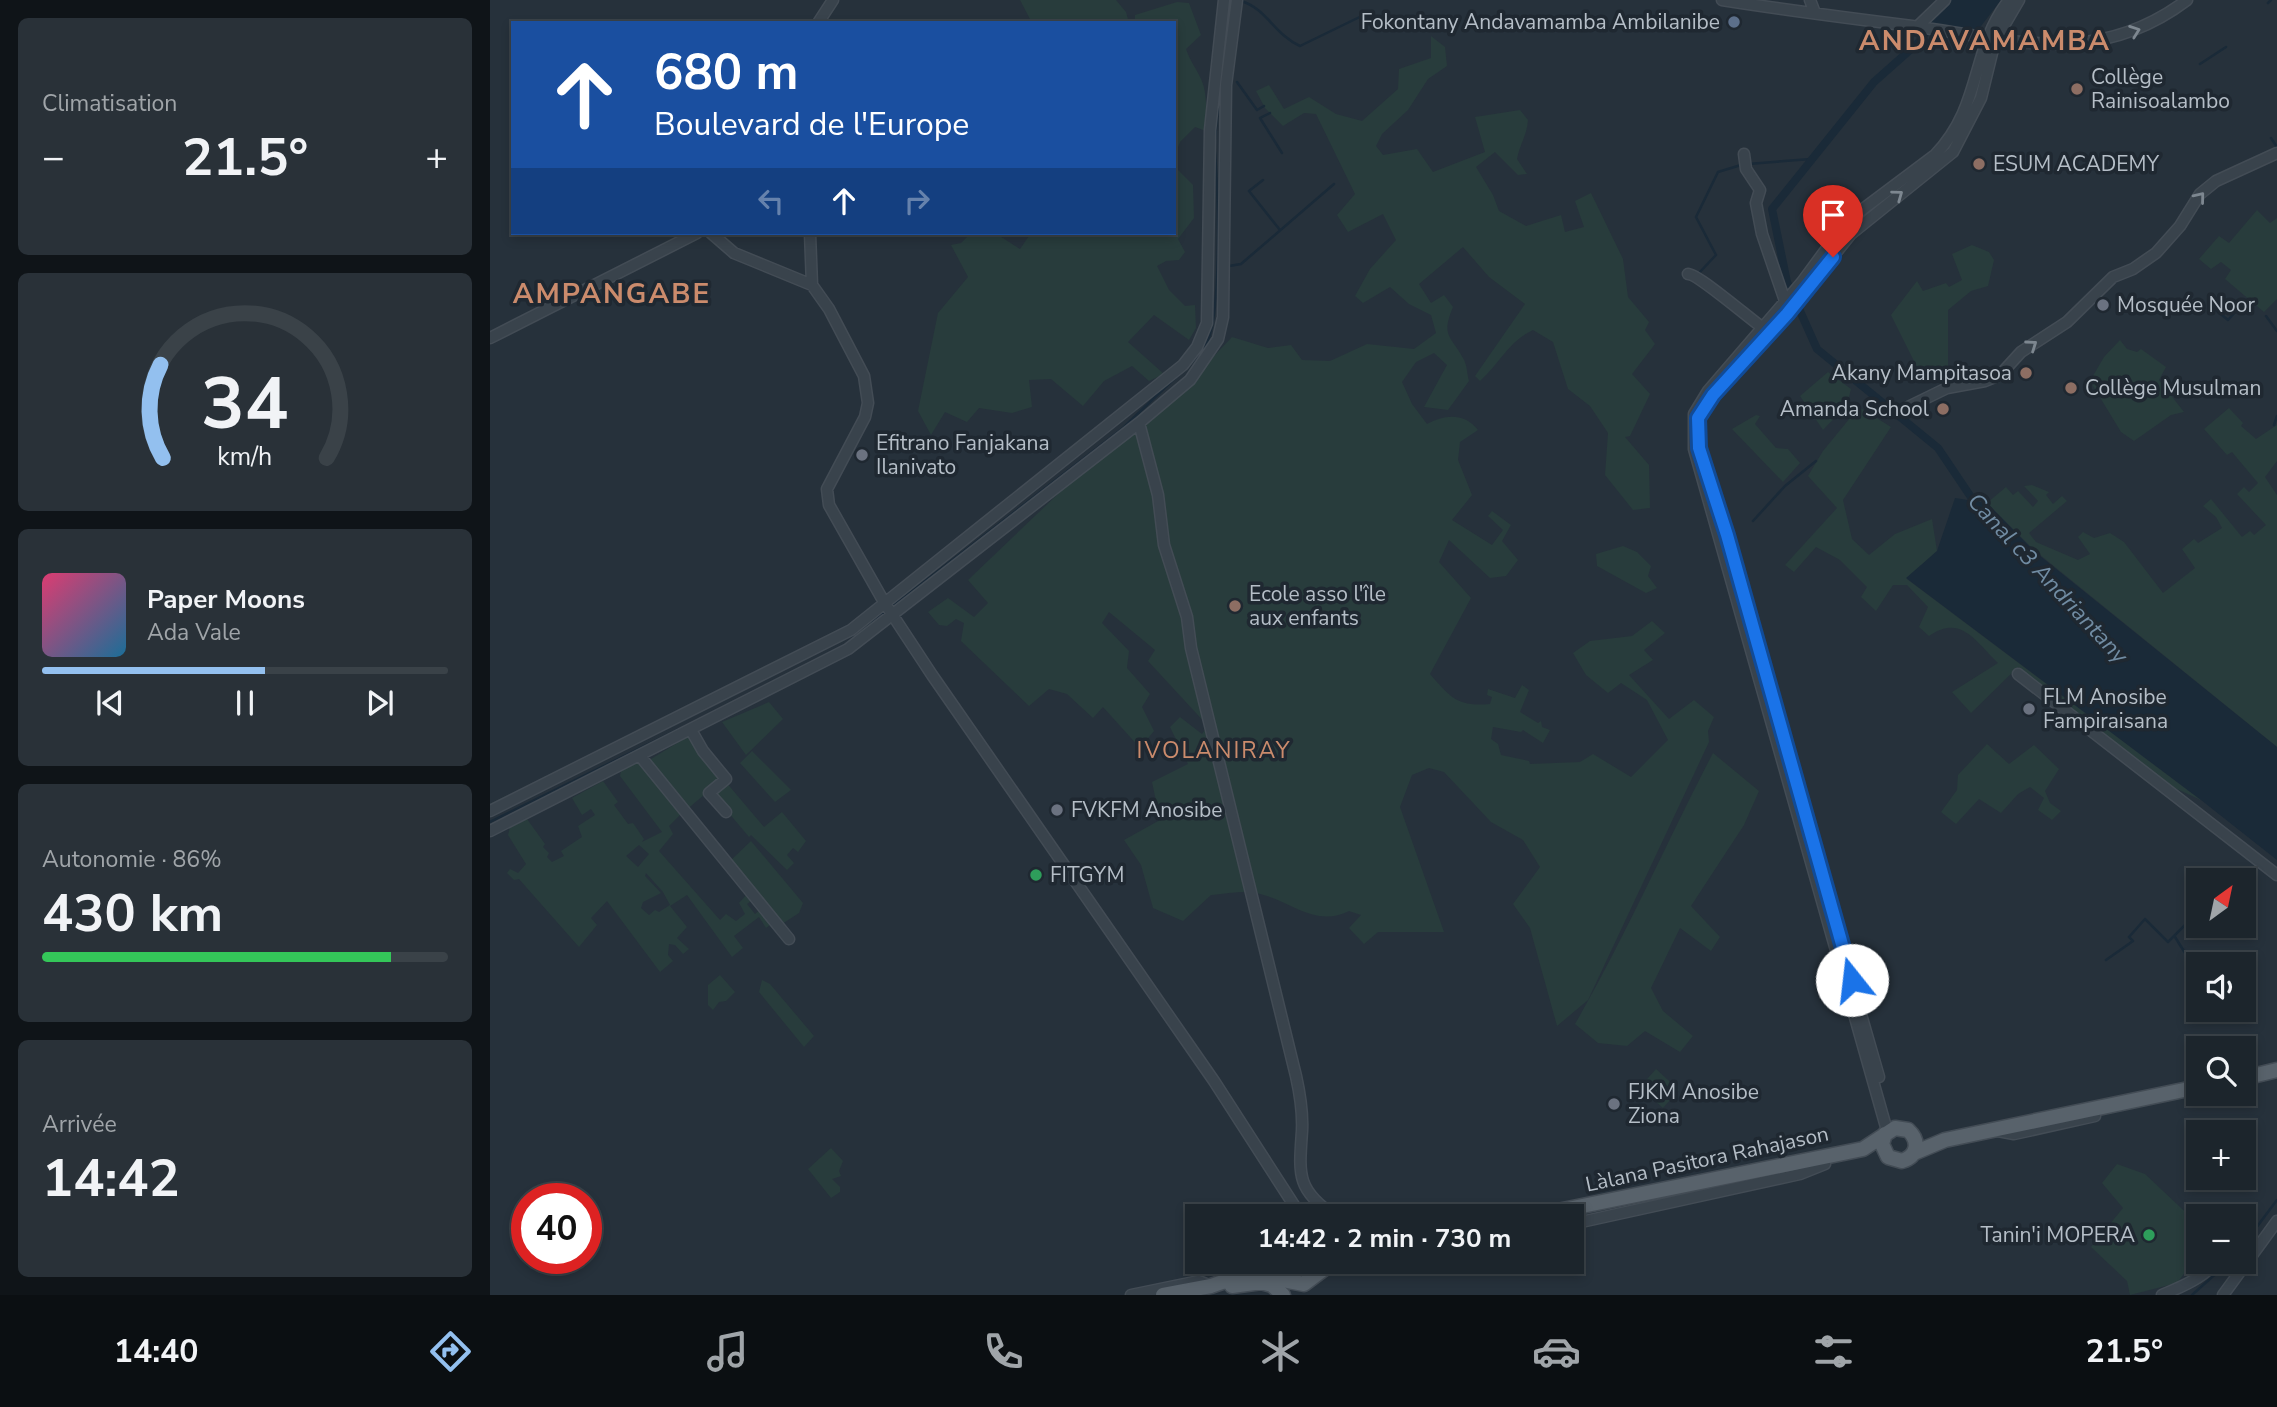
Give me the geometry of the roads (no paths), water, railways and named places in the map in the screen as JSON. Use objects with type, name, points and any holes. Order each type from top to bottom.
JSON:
[{"type":"main road","points":[[2256,1068],[2277,1064]]},
{"type":"main road","points":[[2256,1077],[2277,1073]]},
{"type":"main road","points":[[2186,1083],[1943,1133],[1905,1130],[1885,1134],[1882,1144],[1888,1157],[1902,1161],[1945,1140],[2186,1090]]},
{"type":"main road","points":[[1905,1130],[1916,1143],[1914,1153]]},
{"type":"main road","name":"Làlana Pasitora Rahajason","points":[[1584,1212],[1823,1160],[1863,1149],[1885,1134]]},
{"type":"main road","name":"Làlana Pasitora Rahajason","points":[[1584,1206],[1823,1160],[1888,1157]]},
{"type":"main road","points":[[1163,1295],[1210,1290],[1250,1274]]},
{"type":"main road","points":[[1190,1295],[1249,1282],[1286,1288],[1308,1279]]},
{"type":"street","points":[[819,21],[833,0]]},
{"type":"street","points":[[490,811],[851,630],[1167,379],[1197,347],[1207,323],[1210,289],[1210,130],[1224,0]]},
{"type":"street","points":[[490,831],[848,649],[1139,423],[1190,380],[1218,339],[1223,303],[1226,85],[1237,0]]},
{"type":"street","points":[[1722,0],[1990,40],[2076,44],[2127,35],[2164,17],[2187,0]]},
{"type":"street","points":[[1810,0],[1815,13]]},
{"type":"street","points":[[1923,28],[1945,0]]},
{"type":"street","points":[[1905,1130],[1890,1119],[1727,535],[1699,448],[1698,418],[1713,395],[1787,304],[1847,221],[1935,155],[1947,142],[1972,96],[1990,40],[2008,0]]},
{"type":"street","points":[[1885,1134],[1886,1127],[1694,449],[1694,414],[1707,391],[1763,328],[1787,304],[1800,297],[1851,234],[1953,152],[1980,99],[1990,40],[2019,0]]},
{"type":"street","points":[[1908,407],[1947,388],[1985,381],[2000,375],[2021,352],[2067,322],[2113,276],[2133,269],[2156,253],[2180,226],[2200,194],[2216,181],[2277,153]]},
{"type":"street","points":[[1745,160],[1760,190],[1756,203],[1762,234],[1787,304]]},
{"type":"street","points":[[490,338],[693,235]]},
{"type":"street","points":[[713,235],[734,253],[812,285],[829,309],[863,376],[868,403],[865,417],[827,489],[829,505],[892,615],[1214,1081],[1292,1204]]},
{"type":"street","points":[[810,235],[812,285]]},
{"type":"street","points":[[1688,274],[1695,274],[1718,296],[1763,328]]},
{"type":"street","points":[[1139,423],[1158,495],[1164,545],[1186,617],[1296,1076],[1302,1113],[1299,1169],[1301,1184],[1318,1204]]},
{"type":"street","points":[[2018,674],[2277,875]]},
{"type":"street","points":[[691,730],[703,751],[726,779],[709,793],[726,812]]},
{"type":"street","points":[[640,756],[789,939]]},
{"type":"street","points":[[1995,1131],[2014,1133],[2186,1096]]},
{"type":"street","points":[[1562,1204],[1796,1156],[1823,1160]]},
{"type":"street","points":[[1584,1221],[1800,1174],[1823,1160]]},
{"type":"street","points":[[2223,1295],[2277,1221]]},
{"type":"street","points":[[2162,1295],[2202,1274]]},
{"type":"street","points":[[1130,1295],[1199,1281],[1210,1290]]},
{"type":"water","points":[[1949,0],[2001,0],[1978,30],[1930,24]]},
{"type":"water","points":[[1955,498],[1987,503],[2034,551],[2277,747],[2277,860],[1906,578],[1937,551]]},
{"type":"waterway","points":[[1222,66],[1230,0]]},
{"type":"waterway","points":[[2268,3],[2271,0]]},
{"type":"waterway","points":[[1241,1],[1257,9],[1300,46],[1372,11]]},
{"type":"waterway","name":"Canal c3 Andriantany","points":[[1929,27],[1919,42],[1874,82],[1772,209],[1787,282],[1817,349],[1938,448],[1979,509]]},
{"type":"waterway","points":[[2200,64],[2226,47]]},
{"type":"waterway","points":[[1237,82],[1257,110],[1264,106]]},
{"type":"waterway","points":[[1215,139],[1218,108]]},
{"type":"waterway","points":[[1270,113],[1260,118],[1282,153]]},
{"type":"waterway","points":[[2271,138],[2277,147]]},
{"type":"waterway","points":[[1191,363],[1205,347],[1215,309],[1218,253],[1215,153]]},
{"type":"waterway","points":[[1748,164],[1811,159]]},
{"type":"waterway","points":[[1698,274],[1716,255],[1696,217],[1718,172],[1741,165]]},
{"type":"waterway","points":[[1263,180],[1249,191],[1280,230]]},
{"type":"waterway","points":[[1229,266],[1241,264],[1334,184]]},
{"type":"waterway","points":[[2212,307],[2228,320],[2246,300]]},
{"type":"waterway","points":[[2266,316],[2277,331]]},
{"type":"waterway","points":[[893,606],[1122,429],[1178,375]]},
{"type":"waterway","points":[[2274,425],[2277,416]]},
{"type":"waterway","points":[[1753,521],[1785,486],[1816,461]]},
{"type":"waterway","points":[[863,631],[887,610]]},
{"type":"waterway","points":[[490,822],[679,729]]},
{"type":"waterway","points":[[2106,960],[2133,941],[2129,937],[2145,919],[2168,942],[2185,925]]},
{"type":"waterway","points":[[2175,937],[2186,954]]},
{"type":"waterway","points":[[2256,1228],[2277,1200]]},
{"type":"waterway","points":[[2192,1295],[2216,1274]]},
{"type":"place","name":"Fokontany Andavamamba Ambilanibe","points":[[1734,22]]},
{"type":"place","name":"Collège Rainisoalambo","points":[[2077,89]]},
{"type":"place","name":"ESUM ACADEMY","points":[[1979,164]]},
{"type":"place","name":"Mosquée Noor","points":[[2103,305]]},
{"type":"place","name":"Akany Mampitasoa","points":[[2026,373]]},
{"type":"place","name":"Collège Musulman","points":[[2071,388]]},
{"type":"place","name":"Amanda School","points":[[1943,409]]},
{"type":"place","name":"Efitrano Fanjakana Ilanivato","points":[[862,455]]},
{"type":"place","name":"Ecole asso l'île aux enfants","points":[[1235,606]]},
{"type":"place","name":"FLM Anosibe Fampiraisana","points":[[2029,709]]},
{"type":"place","name":"FVKFM Anosibe","points":[[1057,810]]},
{"type":"place","name":"FITGYM","points":[[1036,875]]},
{"type":"place","name":"FJKM Anosibe Ziona","points":[[1614,1104]]},
{"type":"place","name":"Tanin'i MOPERA","points":[[2149,1235]]},
{"type":"district","name":"ANDAVAMAMBA","points":[[1985,40]]},
{"type":"district","name":"AMPANGABE","points":[[612,293]]},
{"type":"district","name":"IVOLANIRAY","points":[[1214,750]]}]
